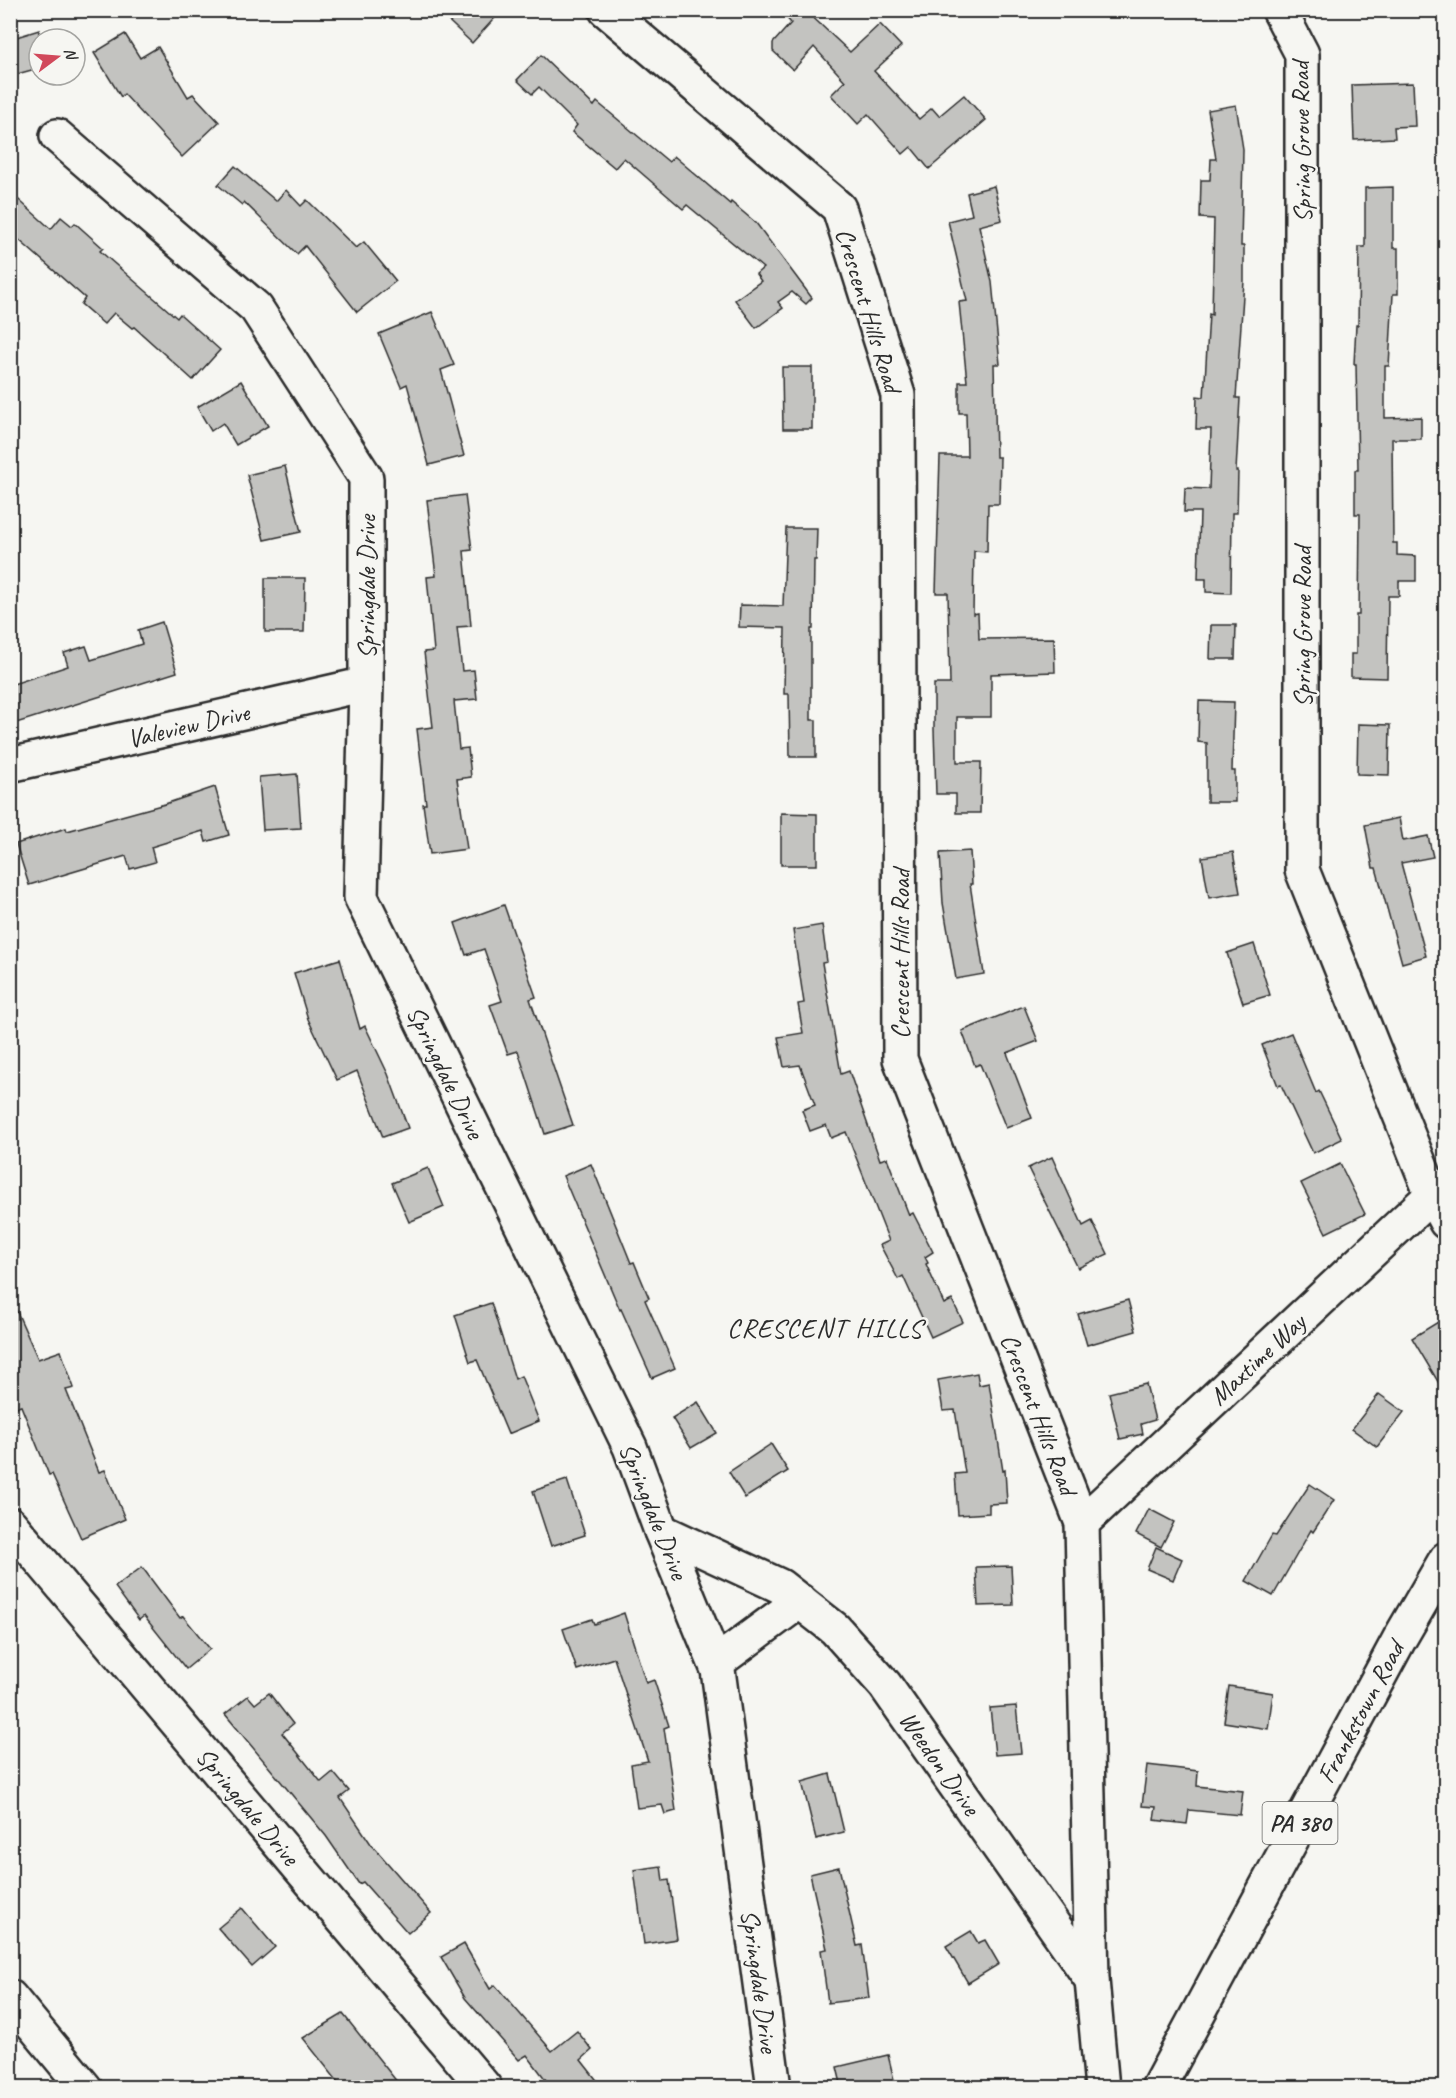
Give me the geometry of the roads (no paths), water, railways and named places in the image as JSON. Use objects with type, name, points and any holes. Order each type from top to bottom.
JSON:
[{"type":"street","name":"Crescent Hills Road","points":[[606,10],[839,208],[898,394],[900,1059],[1082,1523],[1092,1980]]},
{"type":"street","name":"Spring Grove Road","points":[[1279,10],[1302,54],[1302,870],[1439,1209]]},
{"type":"street","name":"Springdale Drive","points":[[57,136],[256,308],[366,478],[366,684],[361,897],[630,1447],[661,1531],[716,1663],[774,2088]]},
{"type":"street","name":"Valeview Drive","points":[[10,765],[366,684]]},
{"type":"street","name":"Maxtime Way","points":[[1082,1523],[1439,1209]]},
{"type":"street","name":"Springdale Drive","points":[[10,1524],[485,2088]]},
{"type":"street","name":"Weedon Drive","points":[[661,1531],[780,1586],[835,1629],[885,1685],[1092,1980],[1102,2088]]},
{"type":"street","name":"Frankstown Road","points":[[1158,2088],[1400,1638],[1446,1559]]},
{"type":"street","points":[[716,1663],[800,1601]]},
{"type":"street","points":[[10,1997],[78,2084]]},
{"type":"district","name":"CRESCENT HILLS","points":[[825,1328]]}]
